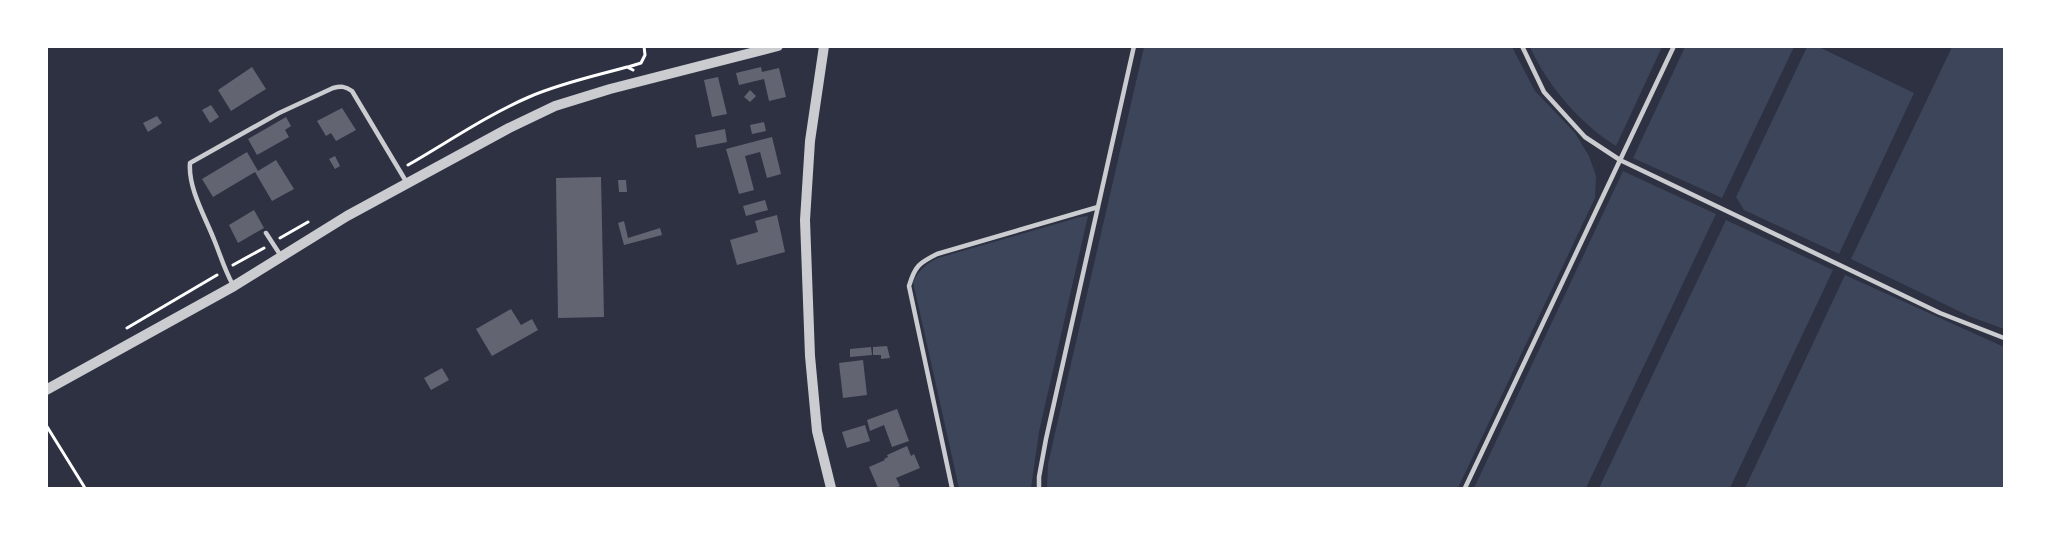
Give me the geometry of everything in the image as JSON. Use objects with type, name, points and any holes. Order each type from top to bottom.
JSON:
[{"type":"street","points":[[46,390],[234,286],[347,216],[509,128],[555,106],[610,89],[778,46]]},
{"type":"street","points":[[824,46],[810,141],[805,220],[810,356],[818,431],[831,489]]},
{"type":"lane","points":[[1039,489],[1046,439],[1134,46]]},
{"type":"lane","points":[[1522,46],[1544,92],[1585,136],[1620,160],[1940,313],[2004,338]]},
{"type":"lane","points":[[1465,489],[1674,46]]},
{"type":"lane","points":[[234,286],[225,270],[192,185],[189,172],[190,163],[279,113],[333,88],[347,87],[352,91],[407,183]]},
{"type":"lane","points":[[952,489],[909,286],[913,271],[921,262],[937,254],[1098,207]]},
{"type":"lane","points":[[266,233],[281,256]]},
{"type":"path","points":[[627,67],[640,63],[645,55],[645,46]]},
{"type":"path","points":[[46,425],[85,489]]},
{"type":"shaded area","points":[[1144,47],[1512,47],[1535,91],[1575,133],[1589,156],[1596,176],[1595,198],[1458,488],[1047,488],[1048,464]]},
{"type":"shaded area","points":[[1530,47],[1662,47],[1616,146],[1577,115],[1546,76]]},
{"type":"shaded area","points":[[1685,47],[1794,47],[1722,198],[1633,158]]},
{"type":"shaded area","points":[[1807,47],[1819,47],[1914,93],[1839,254],[1744,210],[1736,197]]},
{"type":"shaded area","points":[[1952,47],[2004,47],[2004,329],[1971,317],[1851,259]]},
{"type":"shaded area","points":[[1623,171],[1716,214],[1586,488],[1474,488]]},
{"type":"shaded area","points":[[1088,216],[1039,432],[1031,488],[959,488],[913,282],[923,268],[938,258]]},
{"type":"shaded area","points":[[1726,220],[1833,270],[1730,488],[1599,488]]},
{"type":"shaded area","points":[[1845,275],[2004,347],[2004,488],[1745,488]]},
{"type":"building","points":[[252,67],[266,89],[231,111],[218,90]]},
{"type":"building","points":[[761,67],[762,72],[779,68],[786,97],[769,101],[764,79],[739,85],[736,73]]},
{"type":"building","points":[[718,77],[727,114],[712,117],[704,80]]},
{"type":"building","points":[[750,90],[756,96],[750,102],[744,97]]},
{"type":"building","points":[[211,105],[219,117],[210,123],[202,110]]},
{"type":"building","points":[[342,108],[356,130],[336,141],[331,133],[326,136],[317,121]]},
{"type":"building","points":[[157,116],[162,123],[148,132],[143,123]]},
{"type":"building","points":[[286,117],[291,126],[285,130],[289,137],[257,155],[248,139]]},
{"type":"building","points":[[764,122],[766,131],[752,134],[750,125]]},
{"type":"building","points":[[725,129],[727,142],[697,148],[695,135]]},
{"type":"building","points":[[772,137],[781,174],[767,178],[760,152],[745,156],[754,190],[739,194],[726,149]]},
{"type":"building","points":[[247,152],[258,171],[276,160],[294,189],[272,201],[255,172],[213,197],[202,179]]},
{"type":"building","points":[[335,156],[340,166],[335,169],[329,159]]},
{"type":"building","points":[[601,177],[604,317],[558,318],[556,178]]},
{"type":"building","points":[[618,180],[626,180],[627,192],[619,192]]},
{"type":"building","points":[[765,200],[768,210],[746,216],[743,206]]},
{"type":"building","points":[[254,210],[264,228],[238,243],[229,225]]},
{"type":"building","points":[[777,215],[785,252],[737,265],[730,240],[758,232],[755,221]]},
{"type":"building","points":[[624,221],[628,238],[660,228],[662,235],[624,245],[618,223]]},
{"type":"building","points":[[511,309],[521,325],[532,319],[538,330],[492,356],[476,329]]},
{"type":"building","points":[[887,346],[890,358],[881,359],[881,355],[873,355],[873,347]]},
{"type":"building","points":[[871,347],[872,355],[850,357],[850,349]]},
{"type":"building","points":[[863,360],[867,395],[843,398],[839,363]]},
{"type":"building","points":[[442,368],[449,380],[431,390],[424,378]]},
{"type":"building","points":[[897,409],[909,441],[892,447],[884,425],[870,431],[867,420]]},
{"type":"building","points":[[865,425],[870,441],[847,448],[842,432]]},
{"type":"building","points":[[907,446],[911,456],[914,454],[920,468],[896,478],[900,486],[878,488],[869,467]]}]
